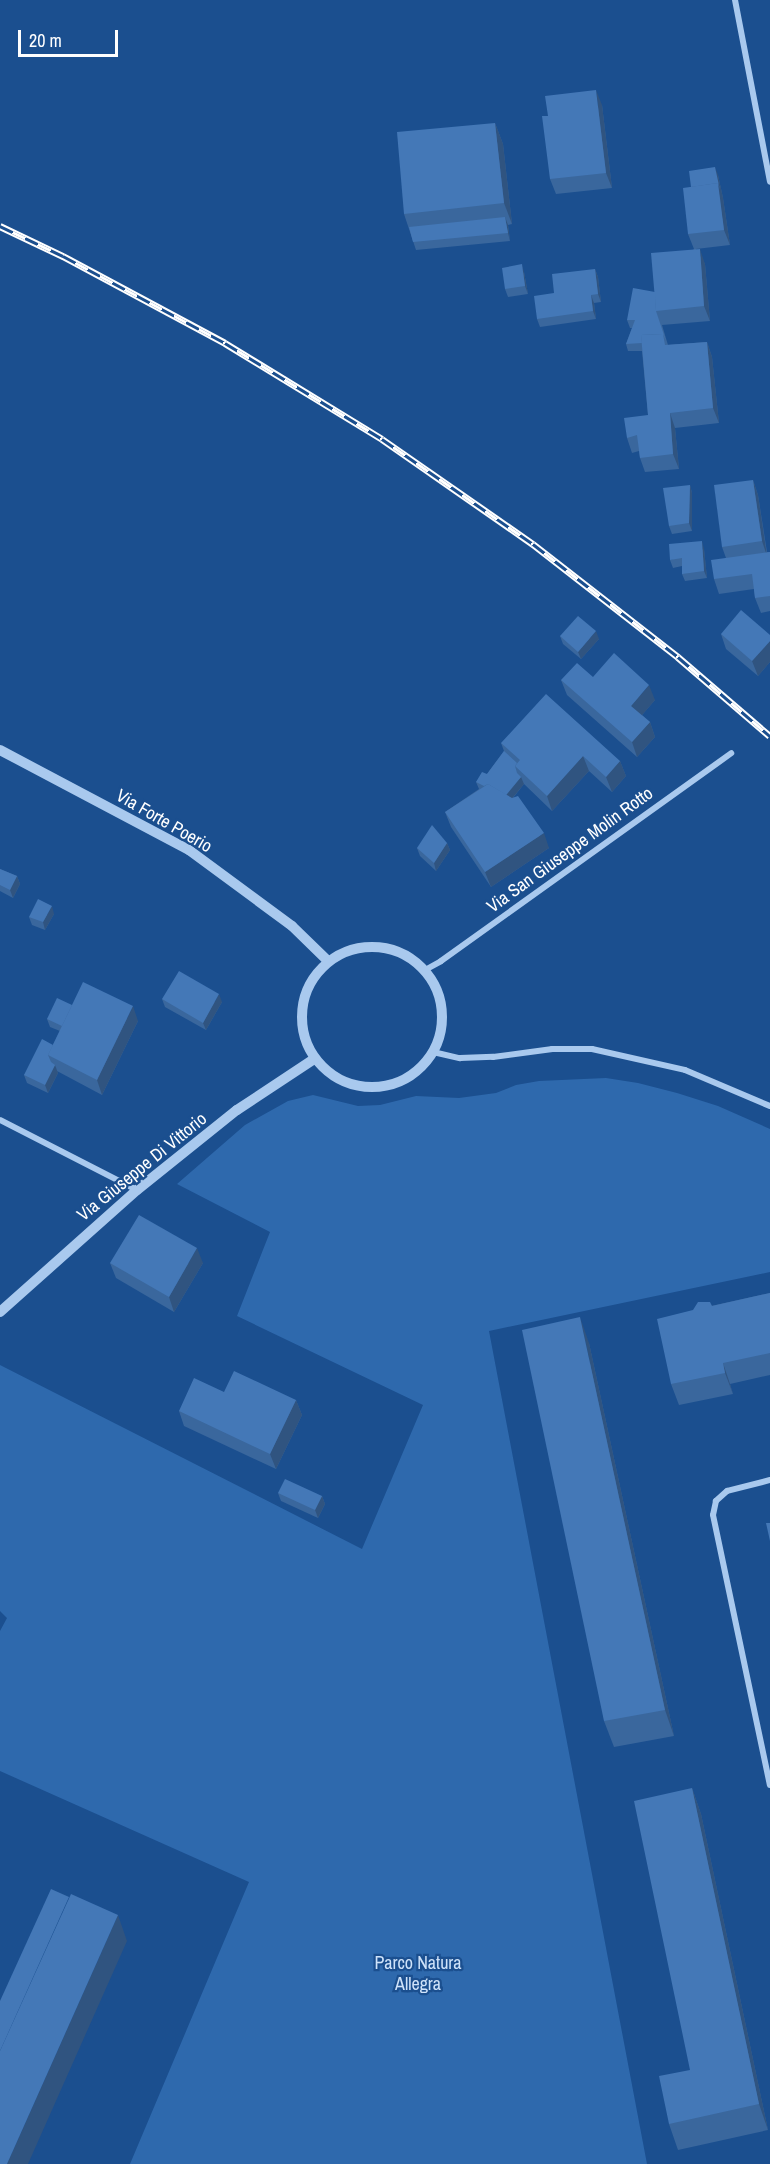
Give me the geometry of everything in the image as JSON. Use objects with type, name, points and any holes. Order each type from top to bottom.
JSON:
[{"type":"street","points":[[735,0],[770,182]]},
{"type":"street","name":"Via Forte Poerio","points":[[0,750],[189,850],[292,926],[328,961]]},
{"type":"street","name":"Via San Giuseppe Molin Rotto","points":[[425,970],[441,961],[731,753]]},
{"type":"street","points":[[382,946],[405,954],[425,970],[436,987],[442,1011],[441,1028],[434,1052],[412,1075],[389,1086],[367,1088],[350,1085],[324,1070],[314,1059],[303,1034],[301,1012],[307,988],[328,961],[358,947],[382,946]]},
{"type":"street","points":[[434,1052],[460,1058],[493,1058],[552,1050],[592,1049],[685,1070],[770,1106]]},
{"type":"street","name":"Via Giuseppe Di Vittorio","points":[[0,1311],[137,1190],[237,1110],[314,1059]]},
{"type":"street","points":[[0,1120],[137,1190]]},
{"type":"street","points":[[770,1480],[727,1491],[716,1501],[713,1515],[770,1785]]},
{"type":"green space","name":"Parco Natura Allegra","points":[[606,1078],[677,1093],[718,1106],[770,1129],[770,1272],[489,1331],[647,2164],[130,2164],[249,1882],[0,1771],[0,1631],[7,1618],[0,1611],[0,1365],[362,1549],[423,1405],[237,1316],[270,1232],[177,1184],[245,1125],[288,1101],[313,1095],[358,1106],[380,1105],[416,1096],[459,1098],[496,1093],[516,1085],[539,1081]]},
{"type":"building","points":[[596,90],[606,173],[550,179],[542,116],[548,116],[545,96]]},
{"type":"building","points":[[495,123],[504,203],[404,214],[397,132]]},
{"type":"building","points":[[715,167],[720,190],[718,183],[691,187],[689,171]]},
{"type":"building","points":[[718,183],[724,230],[688,234],[683,188]]},
{"type":"building","points":[[505,217],[508,233],[413,242],[409,227]]},
{"type":"building","points":[[700,249],[704,306],[656,311],[651,253]]},
{"type":"building","points":[[522,264],[525,286],[505,289],[502,268]]},
{"type":"building","points":[[595,269],[598,294],[591,295],[593,311],[537,319],[534,296],[554,293],[552,274]]},
{"type":"building","points":[[633,288],[655,292],[656,311],[666,341],[663,334],[641,335],[642,343],[626,344],[635,320],[627,320]]},
{"type":"building","points":[[663,334],[665,345],[707,342],[713,408],[670,413],[673,454],[640,458],[637,435],[627,438],[624,418],[648,415],[641,335]]},
{"type":"building","points":[[753,480],[762,541],[722,547],[714,485]]},
{"type":"building","points":[[690,485],[689,523],[669,526],[663,488]]},
{"type":"building","points":[[702,541],[704,571],[682,574],[682,558],[670,560],[669,544]]},
{"type":"building","points":[[770,552],[770,596],[755,598],[752,574],[714,579],[711,560]]},
{"type":"building","points":[[741,610],[770,635],[770,641],[752,661],[721,634]]},
{"type":"building","points":[[578,616],[596,631],[578,652],[560,636]]},
{"type":"building","points":[[614,653],[649,685],[631,706],[650,722],[632,742],[561,680],[577,663],[593,677]]},
{"type":"building","points":[[546,694],[620,761],[606,777],[583,756],[547,796],[515,766],[520,760],[501,743]]},
{"type":"building","points":[[504,751],[517,763],[515,766],[517,773],[521,777],[506,795],[488,784],[484,786],[476,782],[482,772],[487,774]]},
{"type":"building","points":[[488,784],[512,798],[518,796],[544,833],[485,872],[445,812]]},
{"type":"building","points":[[432,825],[447,843],[434,863],[417,848]]},
{"type":"building","points":[[0,869],[17,876],[10,890],[0,885]]},
{"type":"building","points":[[38,899],[52,906],[43,922],[29,917]]},
{"type":"building","points":[[179,971],[219,994],[203,1023],[162,999]]},
{"type":"building","points":[[83,982],[133,1006],[97,1080],[48,1055]]},
{"type":"building","points":[[57,998],[72,1005],[62,1026],[47,1019]]},
{"type":"building","points":[[42,1039],[53,1045],[48,1055],[55,1065],[45,1085],[24,1075]]},
{"type":"building","points":[[139,1215],[197,1248],[169,1297],[110,1263]]},
{"type":"building","points":[[770,1293],[770,1353],[723,1363],[725,1373],[671,1384],[657,1319],[693,1310],[698,1302],[710,1302],[712,1306]]},
{"type":"building","points":[[580,1317],[665,1710],[604,1721],[522,1330]]},
{"type":"building","points":[[234,1371],[296,1400],[270,1454],[179,1411],[194,1378],[224,1392]]},
{"type":"building","points":[[285,1479],[322,1496],[315,1510],[278,1493]]},
{"type":"building","points":[[766,1523],[770,1523],[770,1541]]},
{"type":"building","points":[[692,1788],[759,2104],[669,2124],[659,2076],[690,2070],[634,1801]]},
{"type":"building","points":[[51,1889],[69,1897],[0,2051],[0,2001]]},
{"type":"building","points":[[71,1894],[118,1915],[7,2164],[0,2164],[0,2051]]},
{"type":"railway","points":[[0,226],[63,256],[225,343],[382,439],[533,544],[678,657],[770,736]]}]
